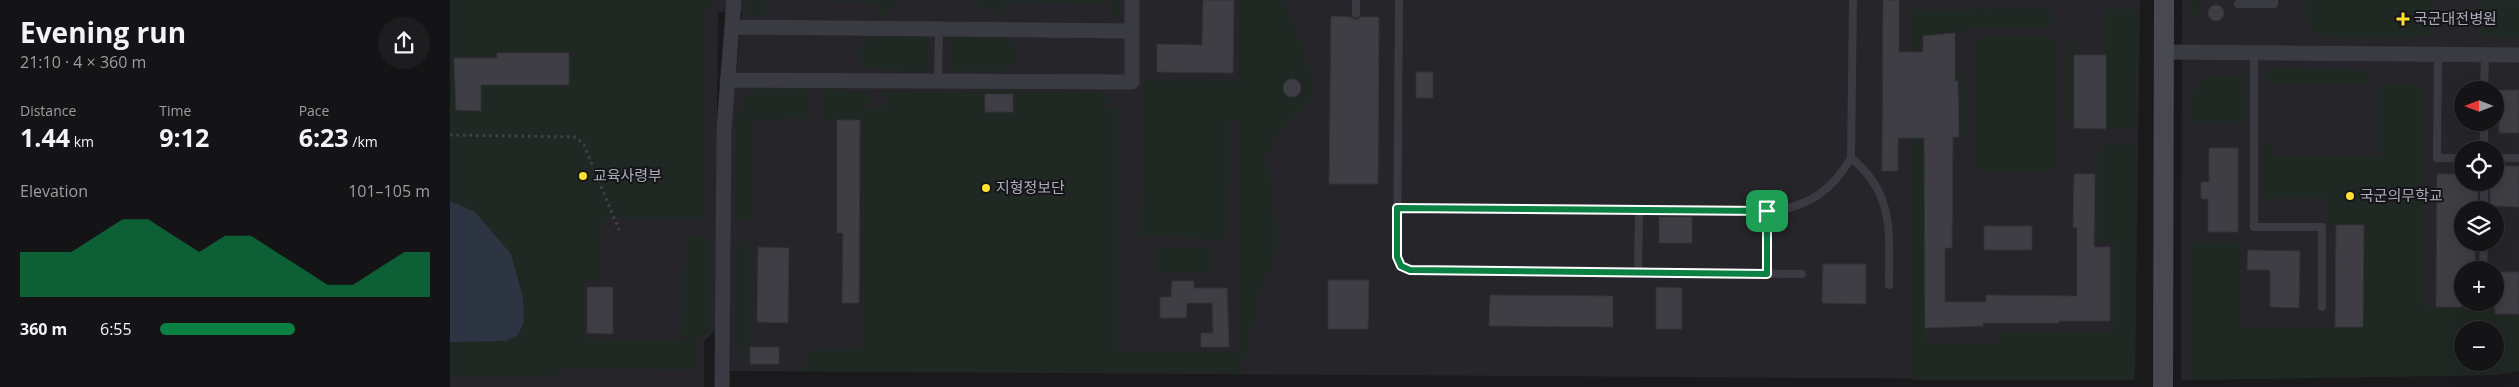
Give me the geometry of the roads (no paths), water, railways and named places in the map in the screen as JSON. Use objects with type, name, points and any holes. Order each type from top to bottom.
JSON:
[{"type":"street","points":[[722,387],[724,129],[734,0]]},
{"type":"street","points":[[727,80],[1132,82],[1132,0]]},
{"type":"street","points":[[2163,383],[2164,0]]},
{"type":"street","points":[[732,27],[1132,31]]},
{"type":"street","points":[[2164,52],[2519,55]]},
{"type":"lane","points":[[1356,0],[1356,14]]},
{"type":"lane","points":[[1399,0],[1397,257],[1401,266],[1410,270],[1802,274]]},
{"type":"lane","points":[[1397,208],[1767,211],[1789,209],[1816,198],[1841,175],[1851,158],[1853,0]]},
{"type":"lane","points":[[2238,4],[2274,4],[2274,0]]},
{"type":"lane","points":[[938,81],[939,29]]},
{"type":"lane","points":[[2254,53],[2254,228],[2322,228],[2322,307]]},
{"type":"lane","points":[[2438,54],[2437,158],[2454,158]]},
{"type":"lane","points":[[2484,81],[2485,55]]},
{"type":"lane","points":[[1851,158],[1870,176],[1885,203],[1888,220],[1889,285]]},
{"type":"lane","points":[[2504,158],[2519,158]]},
{"type":"lane","points":[[1638,273],[1639,210]]},
{"type":"lane","points":[[1767,211],[1767,274]]},
{"type":"water","points":[[450,201],[475,212],[511,254],[523,298],[524,322],[518,335],[505,341],[450,342]]},
{"type":"place","name":"국군대전병원","points":[[2403,19]]},
{"type":"place","name":"교육사령부","points":[[583,176]]},
{"type":"place","name":"지형정보단","points":[[986,188]]},
{"type":"place","name":"국군의무학교","points":[[2350,196]]}]
